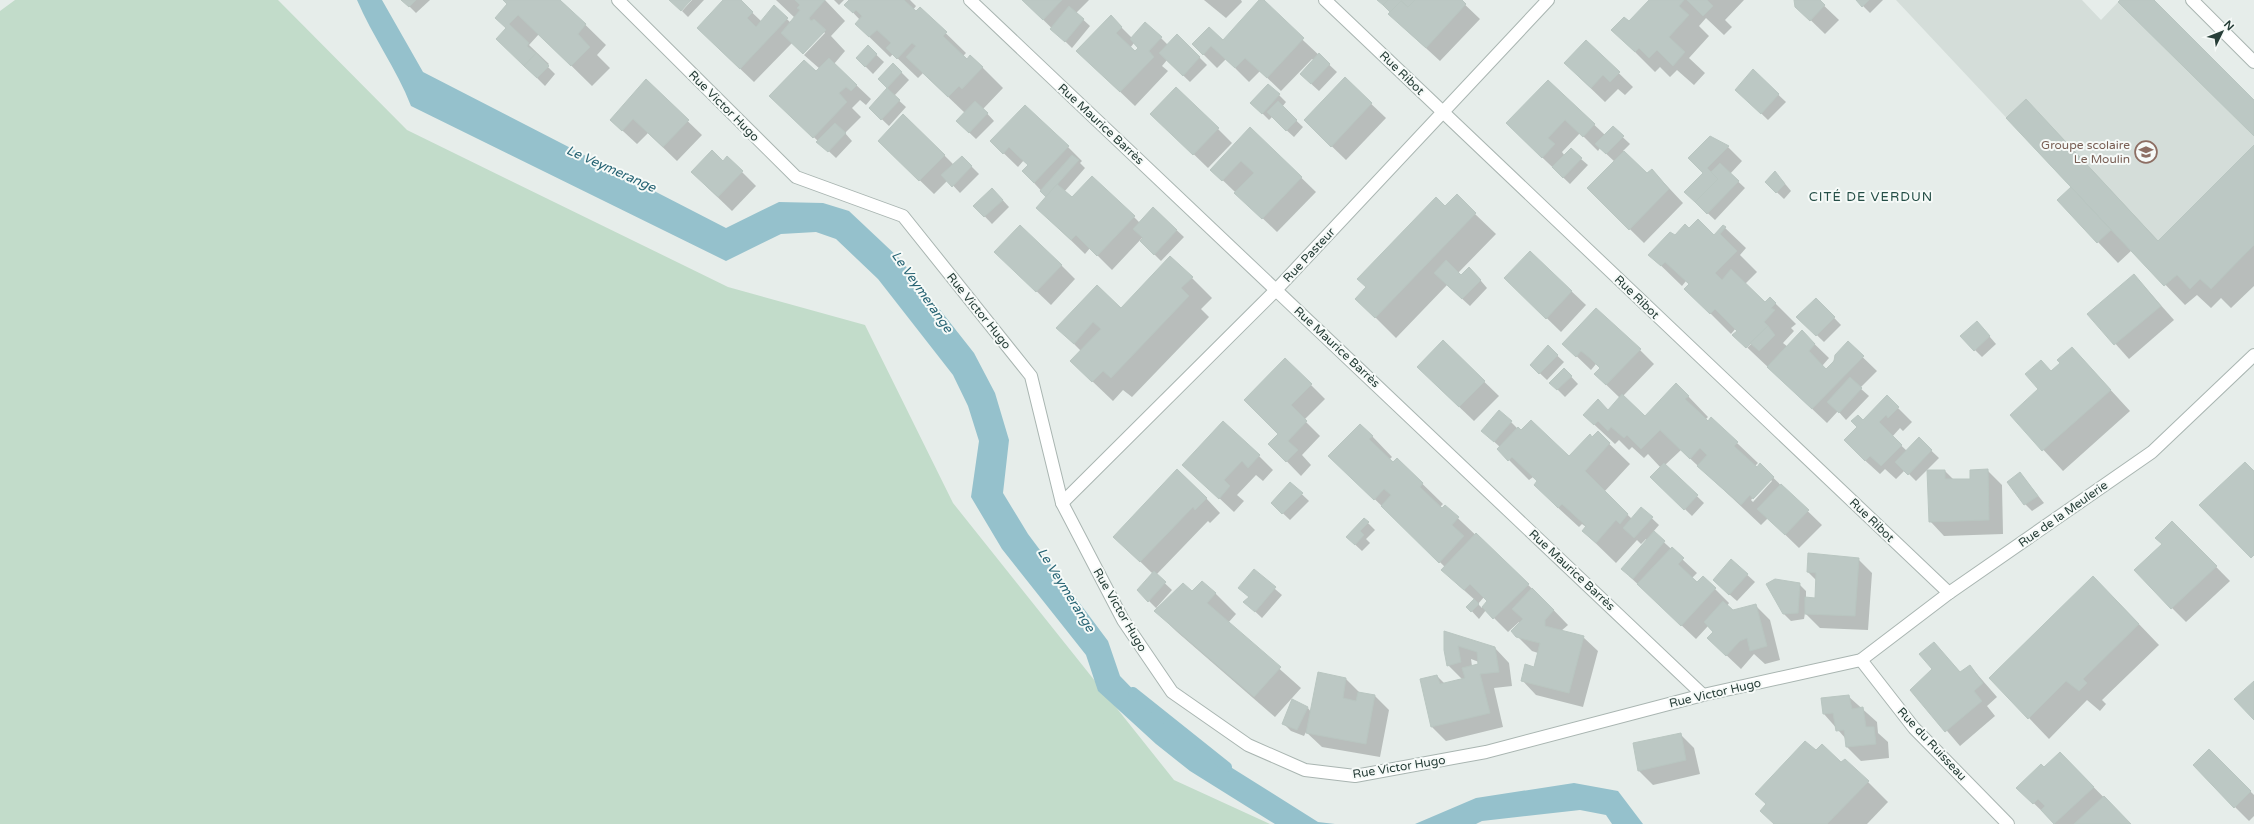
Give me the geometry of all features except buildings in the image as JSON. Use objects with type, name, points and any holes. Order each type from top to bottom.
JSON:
[{"type":"street","name":"Rue Victor Hugo","points":[[618,0],[796,177],[903,216],[1031,376],[1062,503],[1123,620],[1172,692],[1248,745],[1305,770],[1355,776],[1486,752],[1703,695],[1861,660]]},
{"type":"street","name":"Rue Maurice Barrès","points":[[970,0],[1703,695]]},
{"type":"street","name":"Rue Ribot","points":[[1325,0],[1949,593]]},
{"type":"street","name":"Rue Pasteur","points":[[1062,503],[1276,290],[1548,0]]},
{"type":"street","points":[[2192,0],[2254,62]]},
{"type":"street","name":"Rue de la Meulerie","points":[[1861,660],[1949,593],[2152,452],[2254,355]]},
{"type":"street","name":"Rue du Ruisseau","points":[[1861,660],[1914,728],[2008,824]]},
{"type":"shaded area","name":"Groupe scolaire Le Moulin","points":[[1896,0],[2082,0],[2101,20],[2120,0],[2154,0],[2254,100],[2254,245],[2211,289],[2200,279],[2190,289],[2177,275],[2164,286]]},
{"type":"green space","points":[[15,0],[278,0],[407,130],[728,287],[865,325],[953,503],[1174,780],[1270,824],[0,824],[0,11]]},
{"type":"water","points":[[357,0],[382,0],[423,72],[726,228],[779,202],[823,203],[849,211],[900,259],[974,353],[995,393],[1009,440],[1003,493],[1028,534],[1108,641],[1120,676],[1151,708],[1205,751],[1318,822],[1335,824],[1275,824],[1190,771],[1156,744],[1098,691],[1086,655],[1002,549],[971,497],[979,441],[968,406],[953,375],[878,279],[836,239],[816,232],[781,234],[726,261],[411,106],[399,79]]},
{"type":"water","points":[[1574,783],[1618,791],[1643,824],[1612,824],[1606,815],[1580,810],[1482,821],[1476,824],[1415,824],[1476,798]]},
{"type":"waterway","name":"Le Veymerange","points":[[1133,692],[1227,767]]},
{"type":"place","name":"Groupe scolaire Le Moulin","points":[[2146,152]]},
{"type":"district","name":"CITÉ DE VERDUN","points":[[1871,197]]}]
